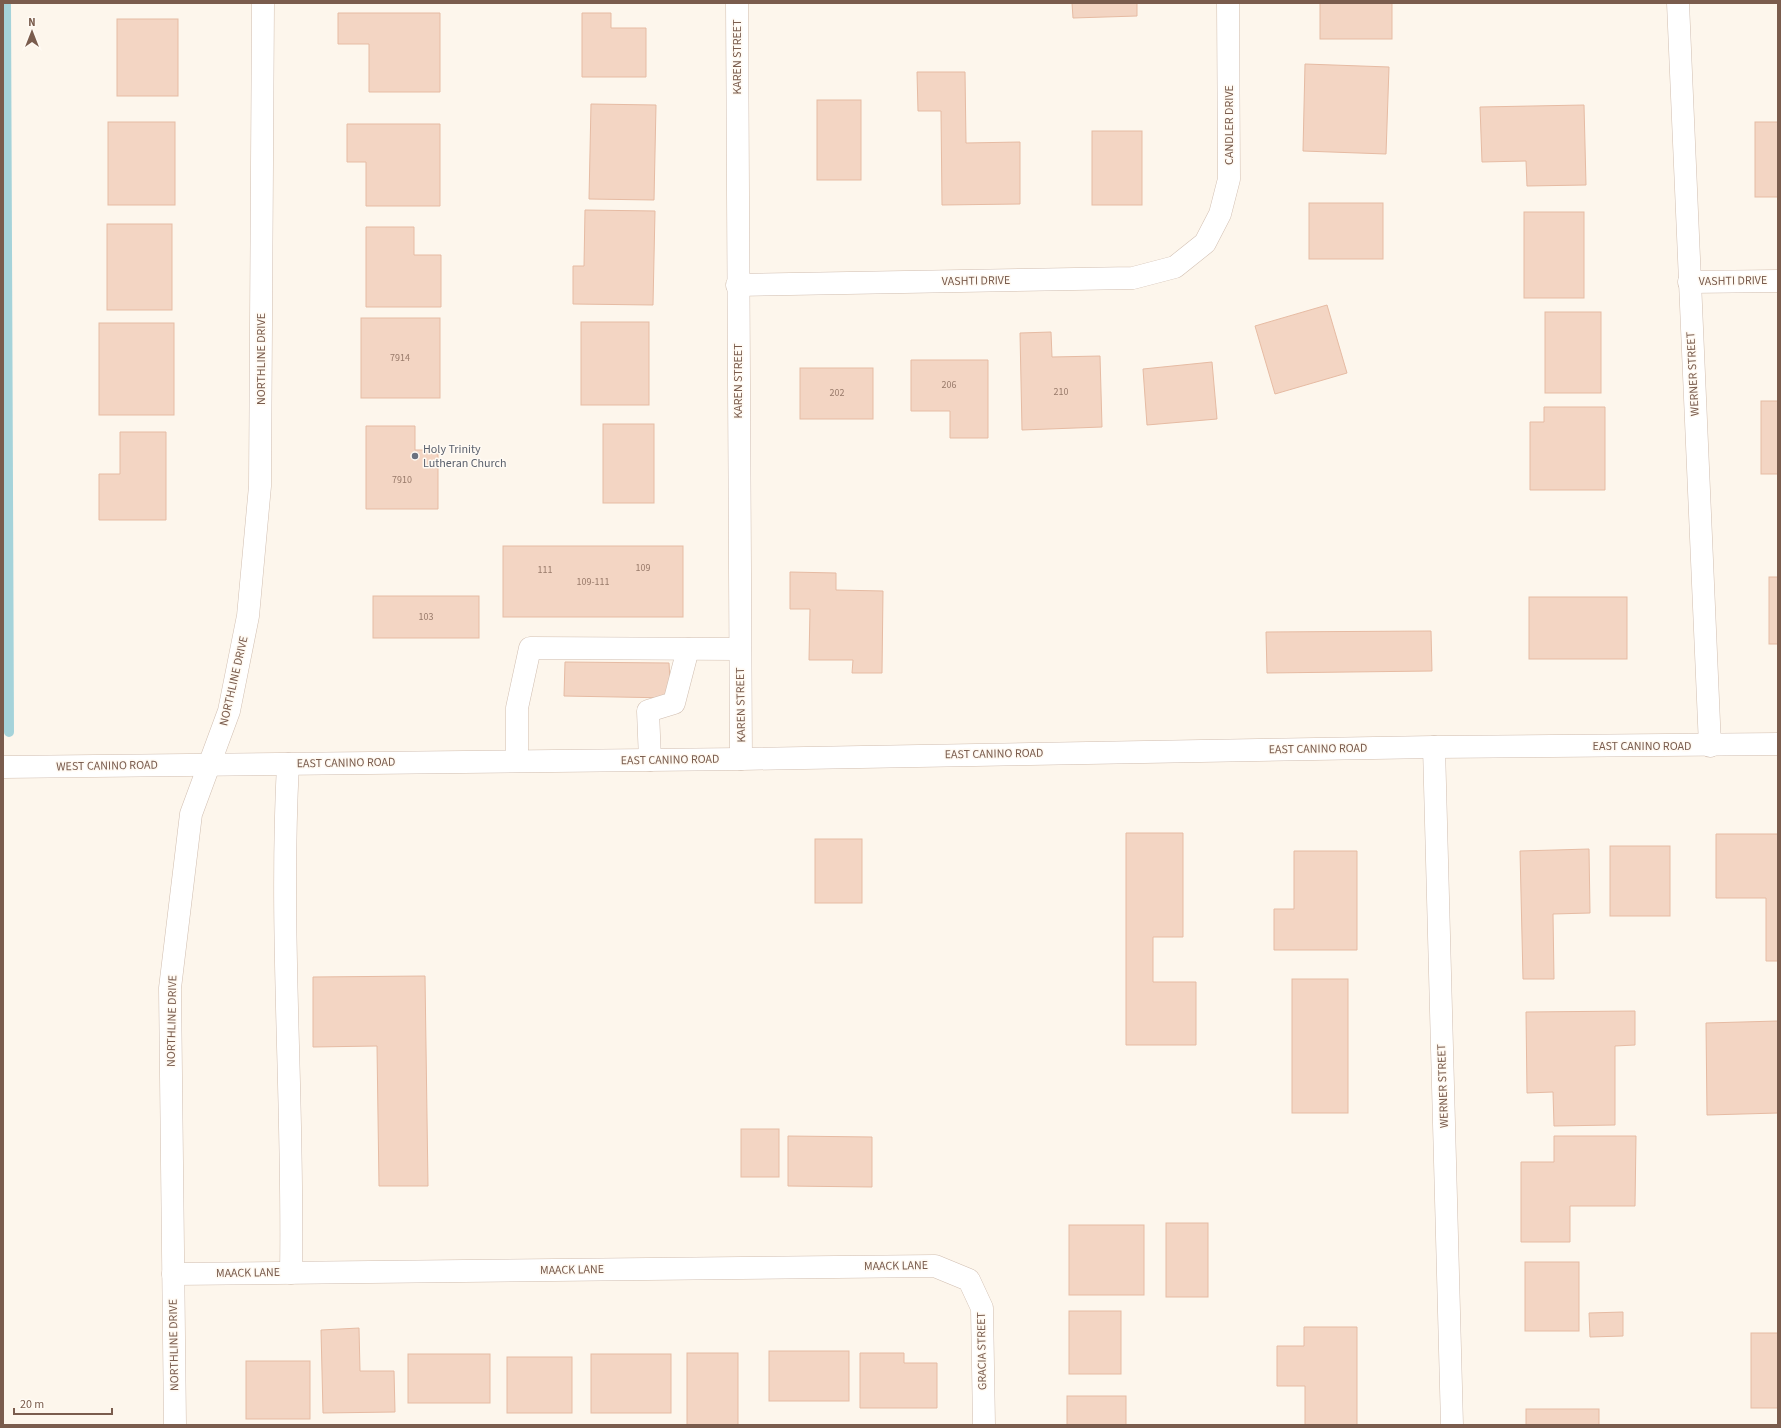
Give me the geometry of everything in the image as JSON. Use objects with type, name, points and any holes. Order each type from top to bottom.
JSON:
[{"type":"street","name":"NORTHLINE DRIVE","points":[[175,1425],[170,988],[191,814],[230,711],[248,616],[260,486],[263,3]]},
{"type":"street","name":"KAREN STREET","points":[[737,3],[737,284],[741,759]]},
{"type":"street","name":"CANDLER DRIVE","points":[[1205,243],[1220,214],[1229,179],[1228,3]]},
{"type":"street","name":"WERNER STREET","points":[[1678,3],[1710,746]]},
{"type":"street","name":"VASHTI DRIVE","points":[[737,284],[1133,278],[1175,267],[1205,243]]},
{"type":"street","name":"VASHTI DRIVE","points":[[1689,282],[1778,281]]},
{"type":"street","points":[[517,761],[517,708],[530,648],[740,649]]},
{"type":"street","points":[[650,760],[648,711],[674,703],[688,649]]},
{"type":"street","name":"EAST CANINO ROAD","points":[[210,765],[741,759],[1434,747],[1710,746],[1778,744]]},
{"type":"street","name":"WERNER STREET","points":[[1434,747],[1452,1425]]},
{"type":"street","points":[[288,764],[285,886],[291,1143],[290,1272]]},
{"type":"street","name":"WEST CANINO ROAD","points":[[3,767],[210,765]]},
{"type":"street","name":"MAACK LANE","points":[[173,1274],[935,1266],[969,1280]]},
{"type":"street","name":"GRACIA STREET","points":[[969,1280],[982,1308],[984,1425]]},
{"type":"building","points":[[1072,3],[1137,3],[1137,16],[1073,18]]},
{"type":"building","points":[[1320,3],[1392,3],[1392,39],[1320,39]]},
{"type":"building","points":[[338,13],[440,13],[440,92],[369,92],[369,44],[338,44]]},
{"type":"building","points":[[582,13],[611,13],[611,28],[646,28],[646,77],[582,77]]},
{"type":"building","points":[[117,19],[178,19],[178,96],[117,96]]},
{"type":"building","points":[[1305,64],[1389,67],[1386,154],[1303,151]]},
{"type":"building","points":[[917,72],[965,72],[966,143],[1020,142],[1020,204],[942,205],[941,111],[918,111]]},
{"type":"building","points":[[817,100],[861,100],[861,180],[817,180]]},
{"type":"building","points":[[591,104],[656,105],[654,200],[589,199]]},
{"type":"building","points":[[1584,105],[1586,185],[1527,186],[1526,161],[1482,162],[1480,107]]},
{"type":"building","points":[[108,122],[175,122],[175,205],[108,205]]},
{"type":"building","points":[[1755,122],[1778,122],[1778,197],[1755,197]]},
{"type":"building","points":[[347,124],[440,124],[440,206],[366,206],[366,162],[347,162]]},
{"type":"building","points":[[1092,131],[1142,131],[1142,205],[1092,205]]},
{"type":"building","points":[[1309,203],[1383,203],[1383,259],[1309,259]]},
{"type":"building","points":[[585,210],[655,211],[653,305],[573,304],[573,266],[584,266]]},
{"type":"building","points":[[1524,212],[1584,212],[1584,298],[1524,298]]},
{"type":"building","points":[[107,224],[172,224],[172,310],[107,310]]},
{"type":"building","points":[[366,227],[414,227],[414,255],[441,255],[441,307],[366,307]]},
{"type":"building","points":[[1327,305],[1347,373],[1275,394],[1255,326]]},
{"type":"building","points":[[1545,312],[1601,312],[1601,393],[1545,393]]},
{"type":"building","points":[[361,318],[440,318],[440,398],[361,398]]},
{"type":"building","points":[[581,322],[649,322],[649,405],[581,405]]},
{"type":"building","points":[[99,323],[174,323],[174,415],[99,415]]},
{"type":"building","points":[[1051,332],[1052,357],[1100,356],[1102,427],[1022,430],[1020,333]]},
{"type":"building","points":[[911,360],[988,360],[988,438],[950,438],[950,411],[911,411]]},
{"type":"building","points":[[1212,362],[1217,419],[1147,425],[1143,369]]},
{"type":"building","points":[[800,368],[873,368],[873,419],[800,419]]},
{"type":"building","points":[[1761,401],[1778,401],[1778,474],[1761,474]]},
{"type":"building","points":[[1544,407],[1605,407],[1605,490],[1530,490],[1530,422],[1544,422]]},
{"type":"building","points":[[603,424],[654,424],[654,503],[603,503]]},
{"type":"building","points":[[366,426],[415,426],[415,450],[438,450],[438,509],[366,509]]},
{"type":"building","points":[[120,432],[166,432],[166,520],[99,520],[99,474],[120,474]]},
{"type":"building","points":[[503,546],[683,546],[683,617],[503,617]]},
{"type":"building","points":[[790,572],[836,573],[836,590],[883,591],[882,673],[852,673],[853,660],[809,660],[810,609],[790,609]]},
{"type":"building","points":[[1769,577],[1778,577],[1778,644],[1769,644]]},
{"type":"building","points":[[373,596],[479,596],[479,638],[373,638]]},
{"type":"building","points":[[1529,597],[1627,597],[1627,659],[1529,659]]},
{"type":"building","points":[[1431,631],[1432,671],[1267,673],[1266,632]]},
{"type":"building","points":[[565,662],[669,663],[671,698],[564,696]]},
{"type":"building","points":[[1126,833],[1183,833],[1183,937],[1153,937],[1153,982],[1196,982],[1196,1045],[1126,1045]]},
{"type":"building","points":[[1716,834],[1778,834],[1778,961],[1766,961],[1766,898],[1716,898]]},
{"type":"building","points":[[815,839],[862,839],[862,903],[815,903]]},
{"type":"building","points":[[1610,846],[1670,846],[1670,916],[1610,916]]},
{"type":"building","points":[[1589,849],[1590,913],[1553,914],[1554,979],[1523,979],[1520,851]]},
{"type":"building","points":[[1294,851],[1357,851],[1357,950],[1274,950],[1274,909],[1294,909]]},
{"type":"building","points":[[425,976],[428,1186],[379,1186],[377,1046],[313,1047],[313,977]]},
{"type":"building","points":[[1292,979],[1348,979],[1348,1113],[1292,1113]]},
{"type":"building","points":[[1635,1011],[1635,1045],[1615,1046],[1615,1125],[1554,1126],[1553,1092],[1527,1093],[1526,1012]]},
{"type":"building","points":[[1778,1021],[1778,1113],[1707,1115],[1706,1023]]},
{"type":"building","points":[[741,1129],[779,1129],[779,1177],[741,1177]]},
{"type":"building","points":[[788,1136],[872,1137],[872,1187],[788,1186]]},
{"type":"building","points":[[1554,1136],[1636,1136],[1635,1206],[1570,1206],[1570,1242],[1521,1242],[1521,1162],[1554,1162]]},
{"type":"building","points":[[1166,1223],[1208,1223],[1208,1297],[1166,1297]]},
{"type":"building","points":[[1069,1225],[1144,1225],[1144,1295],[1069,1295]]},
{"type":"building","points":[[1525,1262],[1579,1262],[1579,1331],[1525,1331]]},
{"type":"building","points":[[1069,1311],[1121,1311],[1121,1374],[1069,1374]]},
{"type":"building","points":[[1623,1312],[1623,1336],[1590,1337],[1589,1313]]},
{"type":"building","points":[[1304,1327],[1357,1327],[1357,1425],[1305,1425],[1305,1386],[1277,1386],[1277,1346],[1304,1346]]},
{"type":"building","points":[[359,1328],[360,1371],[394,1371],[395,1412],[323,1413],[321,1330]]},
{"type":"building","points":[[1751,1333],[1778,1333],[1778,1408],[1751,1408]]},
{"type":"building","points":[[769,1351],[849,1351],[849,1401],[769,1401]]},
{"type":"building","points":[[687,1353],[738,1353],[738,1425],[687,1425]]},
{"type":"building","points":[[860,1353],[904,1353],[904,1363],[937,1363],[937,1408],[860,1408]]},
{"type":"building","points":[[408,1354],[490,1354],[490,1403],[408,1403]]},
{"type":"building","points":[[591,1354],[671,1354],[671,1413],[591,1413]]},
{"type":"building","points":[[507,1357],[572,1357],[572,1413],[507,1413]]},
{"type":"building","points":[[246,1361],[310,1361],[310,1419],[246,1419]]},
{"type":"building","points":[[1067,1396],[1126,1396],[1126,1425],[1067,1425]]},
{"type":"building","points":[[1526,1409],[1599,1409],[1599,1425],[1526,1425]]},
{"type":"waterway","points":[[6,3],[9,732]]},
{"type":"place","name":"Holy Trinity Lutheran Church","points":[[415,456]]}]
